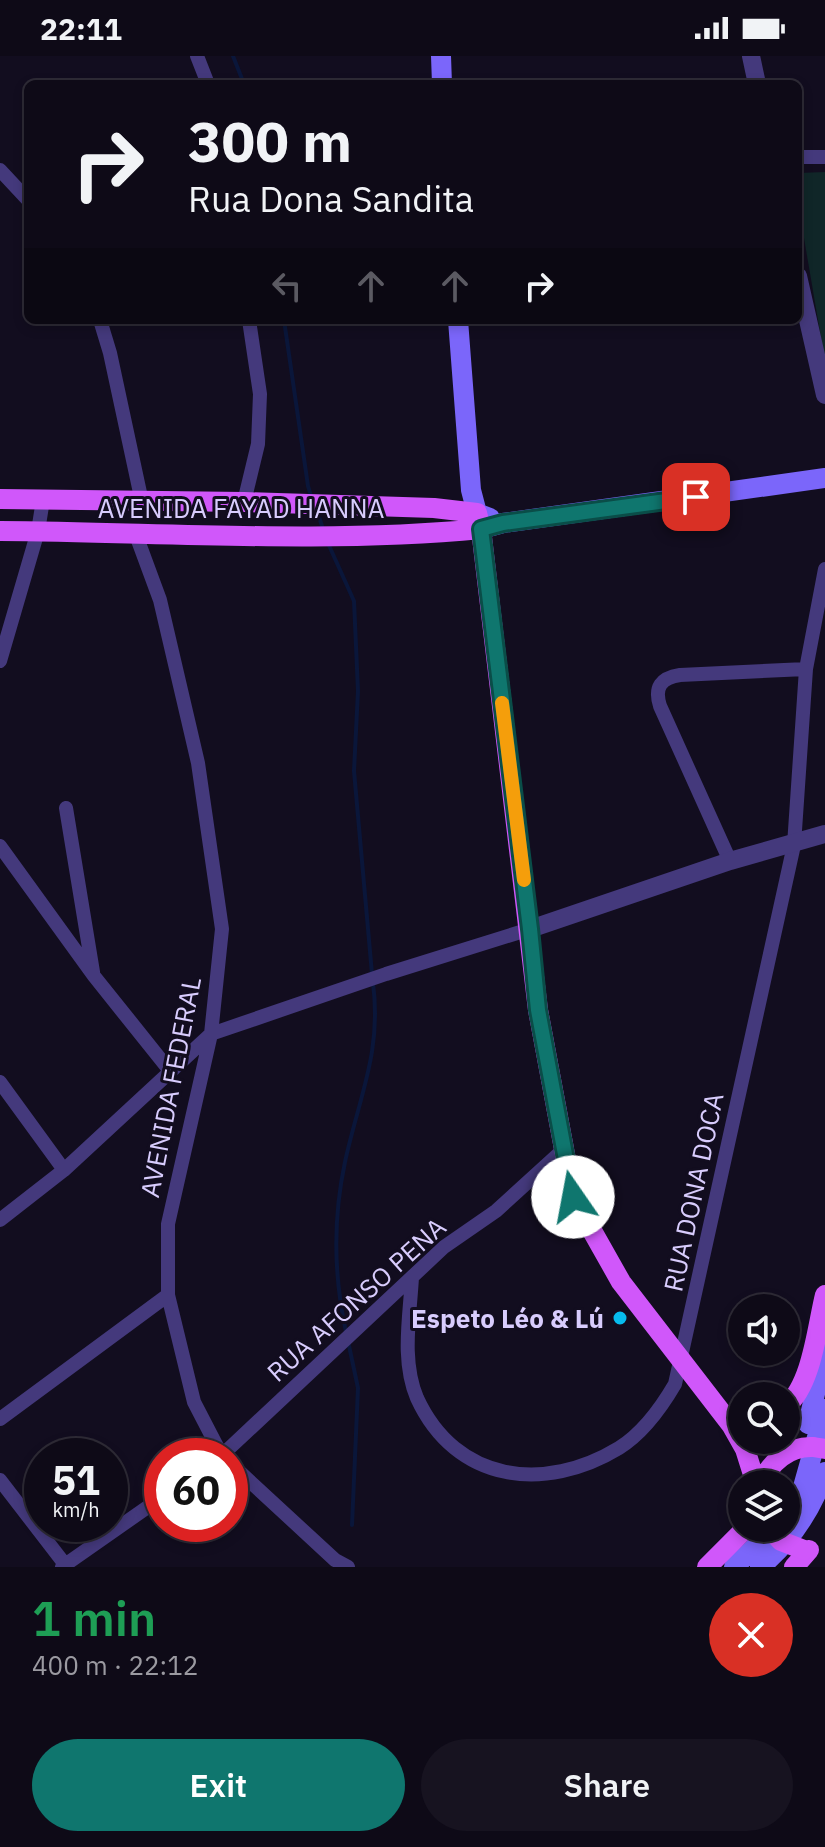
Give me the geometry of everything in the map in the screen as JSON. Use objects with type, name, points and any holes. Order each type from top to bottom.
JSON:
[{"type":"main road","points":[[441,56],[442,80]]},
{"type":"main road","points":[[458,324],[471,490],[479,521],[538,1010],[573,1197],[621,1282],[680,1362],[728,1415]]},
{"type":"main road","points":[[479,521],[503,523],[825,478]]},
{"type":"main road","name":"AVENIDA FAYAD HANNA","points":[[0,499],[434,508],[479,521]]},
{"type":"main road","name":"AVENIDA FAYAD HANNA","points":[[0,531],[136,535],[439,533],[479,521]]},
{"type":"main road","points":[[800,1388],[825,1295]]},
{"type":"main road","points":[[768,1470],[778,1458],[809,1448],[825,1350]]},
{"type":"main road","points":[[800,1492],[825,1409]]},
{"type":"main road","points":[[760,1567],[796,1530],[817,1494],[825,1472]]},
{"type":"main road","points":[[707,1567],[732,1542]]},
{"type":"main road","points":[[734,1567],[758,1542]]},
{"type":"main road","points":[[783,1542],[810,1555]]},
{"type":"street","points":[[197,56],[206,80]]},
{"type":"street","points":[[751,56],[756,80]]},
{"type":"street","points":[[802,157],[825,157]]},
{"type":"street","points":[[0,170],[24,196]]},
{"type":"street","points":[[802,294],[825,395]]},
{"type":"street","points":[[101,324],[142,502]]},
{"type":"street","points":[[244,502],[258,444],[260,394],[250,324]]},
{"type":"street","points":[[0,661],[38,531],[43,500]]},
{"type":"street","name":"AVENIDA FEDERAL","points":[[136,535],[160,600],[198,763],[222,929],[211,1034],[168,1224],[168,1295],[194,1402],[213,1438]]},
{"type":"street","name":"RUA DONA DOCA","points":[[412,1277],[407,1360],[417,1397],[434,1427],[459,1451],[487,1468],[516,1475],[547,1475],[576,1469],[621,1447],[648,1423],[675,1384],[794,845],[806,669],[825,569]]},
{"type":"street","points":[[730,861],[660,706],[656,694],[659,685],[668,677],[680,675],[806,669]]},
{"type":"street","points":[[66,808],[94,976]]},
{"type":"street","points":[[0,1220],[64,1170],[211,1034],[730,861],[825,834]]},
{"type":"street","points":[[0,846],[94,976],[170,1071]]},
{"type":"street","points":[[0,1082],[64,1170]]},
{"type":"street","name":"RUA AFONSO PENA","points":[[241,1438],[444,1247],[496,1211],[563,1150]]},
{"type":"street","points":[[0,1419],[168,1295]]},
{"type":"street","points":[[0,1480],[65,1566],[144,1510]]},
{"type":"street","points":[[248,1480],[335,1560],[348,1567]]},
{"type":"green space","points":[[825,172],[825,361],[802,226],[802,173]]},
{"type":"waterway","points":[[233,56],[242,80]]},
{"type":"waterway","points":[[285,324],[312,499]]},
{"type":"waterway","points":[[317,511],[323,529]]},
{"type":"waterway","points":[[327,541],[354,601],[358,691],[354,771],[372,974]]},
{"type":"waterway","points":[[346,1332],[337,1269],[338,1204],[372,1053],[373,983]]},
{"type":"waterway","points":[[348,1341],[358,1388],[352,1525]]},
{"type":"slow traffic","points":[[502,703],[524,880]]},
{"type":"place","name":"Espeto Léo & Lú","points":[[620,1318]]},
{"type":"route","points":[[573,1197],[538,1010],[481,529],[503,523],[696,497]]}]
